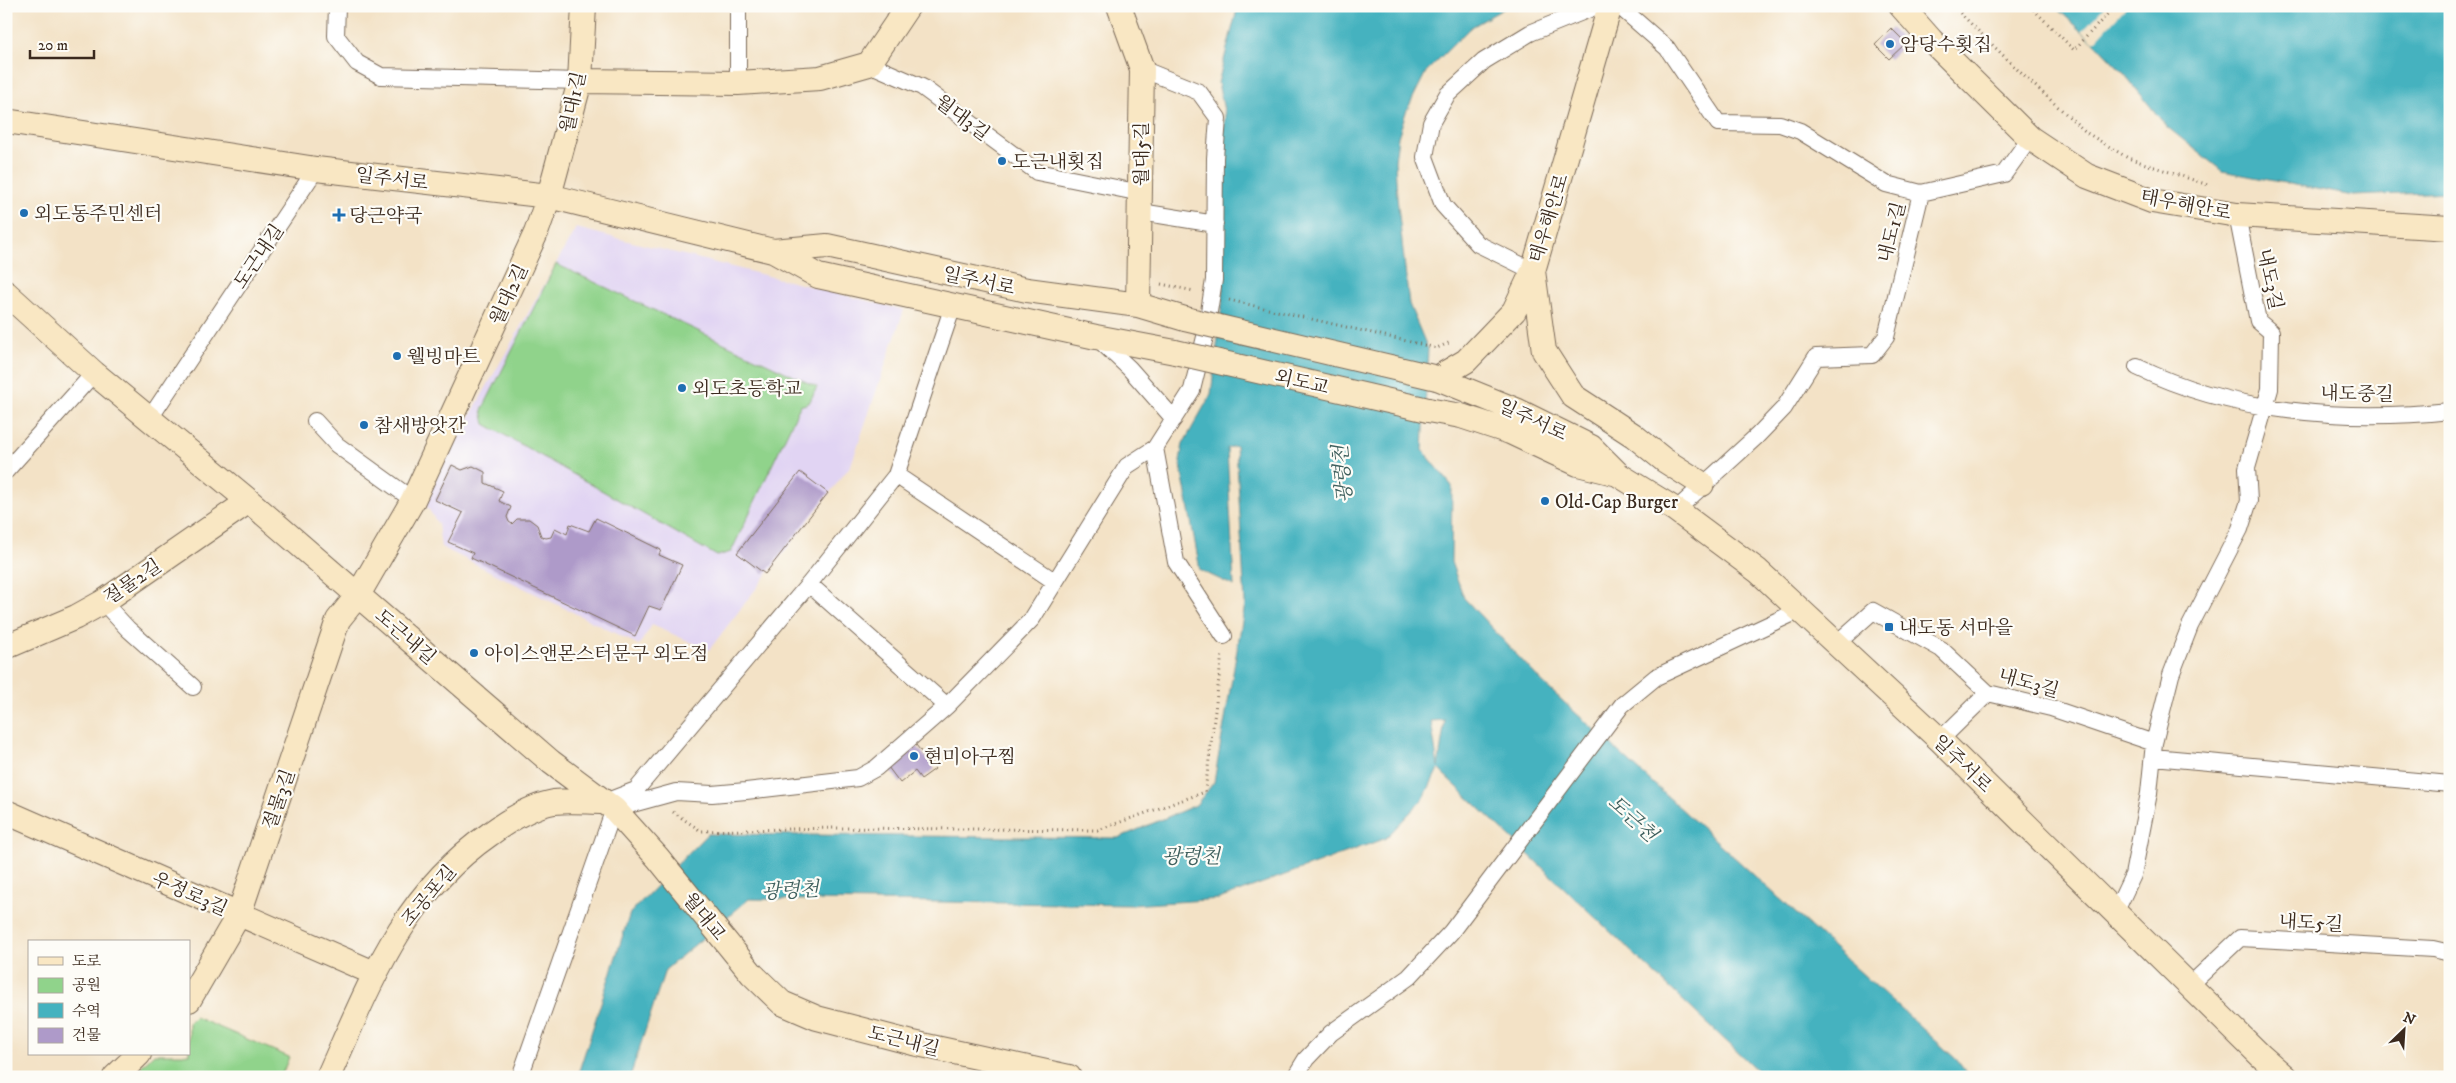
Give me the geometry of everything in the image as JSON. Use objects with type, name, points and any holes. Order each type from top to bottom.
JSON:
[{"type":"street","points":[[337,6],[336,36],[357,63],[381,76],[738,83],[820,78],[869,64],[908,6]]},
{"type":"street","name":"월대1길","points":[[549,196],[580,81],[584,6]]},
{"type":"street","points":[[738,6],[738,83]]},
{"type":"street","name":"월대5길","points":[[1120,6],[1142,69],[1140,88],[1141,202],[1138,305]]},
{"type":"street","name":"태우해안로","points":[[1597,6],[1530,33],[1484,61],[1447,96],[1431,123],[1425,157],[1442,205],[1478,244],[1533,271],[1610,6]]},
{"type":"street","name":"내도1길","points":[[1619,6],[1667,48],[1718,123],[1780,124],[1800,131],[1886,184],[1921,194],[1886,337],[1872,355],[1816,357],[1784,408],[1757,436],[1702,484],[1676,510]]},
{"type":"street","name":"태우해안로","points":[[1901,6],[1931,40],[2030,138],[2087,176],[2152,201],[2238,215],[2450,228]]},
{"type":"street","name":"월대3길","points":[[869,64],[922,87],[1037,172],[1215,224]]},
{"type":"street","points":[[608,806],[676,792],[712,794],[858,778],[876,768],[947,706],[1032,619],[1054,581],[1128,466],[1155,448],[1192,390],[1205,337],[1214,280],[1218,118],[1199,92],[1142,69]]},
{"type":"street","name":"일주서로","points":[[6,122],[316,169],[549,196],[773,251],[818,276],[1096,337],[1175,352]]},
{"type":"street","points":[[1921,194],[2004,174],[2030,138]]},
{"type":"street","name":"도근내길","points":[[150,418],[316,169]]},
{"type":"street","name":"월대2길","points":[[358,595],[413,500],[536,233],[549,196]]},
{"type":"street","name":"내도3길","points":[[2116,913],[2133,875],[2149,793],[2153,750],[2171,675],[2190,626],[2240,529],[2249,501],[2247,468],[2270,389],[2271,332],[2258,321],[2238,215]]},
{"type":"street","name":"일주서로","points":[[773,251],[827,246],[1027,290],[1138,305],[1184,319]]},
{"type":"street","points":[[1437,378],[1466,361],[1514,311],[1533,271]]},
{"type":"street","points":[[1533,271],[1544,351],[1573,396],[1702,484]]},
{"type":"street","name":"도근내길","points":[[6,294],[94,373],[249,501],[552,762],[608,806],[658,858]]},
{"type":"street","points":[[520,1077],[608,806],[636,790],[809,584],[896,476],[953,306]]},
{"type":"street","name":"외도교","points":[[1184,319],[1437,378]]},
{"type":"street","points":[[1096,337],[1129,368],[1174,419]]},
{"type":"street","name":"외도교","points":[[1175,352],[1428,410]]},
{"type":"street","points":[[2136,367],[2164,380],[2264,408]]},
{"type":"street","points":[[6,472],[94,373]]},
{"type":"street","name":"일주서로","points":[[1437,378],[1516,410],[1591,447],[1619,475],[1676,510],[1758,571],[1940,740],[2189,986],[2285,1077]]},
{"type":"street","name":"내도중길","points":[[2264,408],[2349,416],[2423,414],[2450,411]]},
{"type":"street","name":"일주서로","points":[[1428,410],[1461,416],[1510,432],[1578,464],[1619,475]]},
{"type":"street","points":[[315,421],[337,445],[413,500]]},
{"type":"street","points":[[1155,448],[1176,562],[1224,636]]},
{"type":"street","points":[[896,476],[1054,581]]},
{"type":"street","name":"절물2길","points":[[6,647],[76,617],[103,602],[249,501]]},
{"type":"street","points":[[809,584],[947,706]]},
{"type":"street","name":"절물3길","points":[[190,998],[239,914],[338,620],[358,595]]},
{"type":"street","points":[[103,602],[128,629],[193,687]]},
{"type":"street","points":[[1295,1077],[1306,1059],[1331,1033],[1409,977],[1451,932],[1622,705],[1656,677],[1800,610]]},
{"type":"street","name":"내도3길","points":[[1836,644],[1873,611],[1940,649],[1988,693],[2051,708],[2153,750],[2450,784]]},
{"type":"street","points":[[1940,740],[1988,693]]},
{"type":"street","name":"조공포길","points":[[328,1077],[374,973],[396,932],[426,893],[469,848],[500,826],[531,809],[555,802],[608,806]]},
{"type":"street","name":"우정로3길","points":[[6,812],[374,973]]},
{"type":"street","name":"월대교","points":[[658,858],[752,974]]},
{"type":"street","name":"내도5길","points":[[2189,986],[2240,938],[2433,949],[2450,953]]},
{"type":"street","name":"도근내길","points":[[752,974],[782,1003],[817,1018],[913,1043],[1069,1077]]},
{"type":"street","points":[[115,1077],[137,1056]]},
{"type":"path","points":[[1953,6],[2023,75],[2087,133],[2128,158],[2215,187]]},
{"type":"path","points":[[2030,6],[2074,50],[2115,6]]},
{"type":"path","points":[[1226,299],[1437,348]]},
{"type":"path","points":[[652,798],[701,831],[834,828],[1098,830],[1205,792],[1224,636]]},
{"type":"shaded area","name":"외도초등학교","points":[[576,228],[904,310],[851,465],[709,650],[652,625],[639,645],[441,547],[438,524],[423,500]]},
{"type":"green space","points":[[556,264],[817,387],[809,403],[800,406],[731,552],[717,556],[485,424],[482,410]]},
{"type":"green space","points":[[195,1017],[289,1057],[281,1077],[130,1077],[152,1056],[190,1056],[190,1022]]},
{"type":"water","points":[[1238,6],[1508,6],[1470,28],[1426,72],[1406,112],[1398,137],[1395,161],[1397,197],[1409,304],[1428,349],[1423,450],[1452,486],[1451,562],[1464,598],[1543,683],[1957,1060],[1969,1077],[1764,1077],[1438,769],[1424,798],[1386,838],[1219,899],[1131,905],[749,899],[665,970],[630,1077],[577,1077],[630,913],[707,834],[1118,838],[1196,805],[1214,782],[1245,604],[1236,446],[1227,448],[1234,586],[1200,570],[1180,461],[1183,444],[1211,394],[1223,297],[1221,159],[1225,115],[1218,83]],"holes":[[[1445,720],[1438,767],[1431,721]]]},
{"type":"water","points":[[2054,6],[2450,6],[2450,192],[2353,196],[2222,171],[2166,126],[2122,71],[2094,42]]},
{"type":"pier","points":[[2105,6],[2127,6],[2094,42],[2082,31]]},
{"type":"building","name":"암당수횟집","points":[[1891,28],[1906,43],[1889,59],[1875,45]]},
{"type":"building","points":[[452,465],[462,470],[473,466],[485,472],[485,483],[503,491],[499,501],[511,507],[507,517],[509,522],[512,524],[517,519],[529,519],[537,525],[541,536],[551,537],[555,528],[567,534],[570,524],[589,531],[596,518],[661,550],[659,555],[682,565],[661,610],[649,606],[635,636],[471,558],[473,553],[448,542],[463,513],[435,500]]},
{"type":"building","points":[[800,472],[828,493],[765,574],[737,553]]},
{"type":"building","name":"현미아구찜","points":[[916,745],[935,769],[921,779],[915,771],[900,783],[888,767]]},
{"type":"place","name":"암당수횟집","points":[[1890,44]]},
{"type":"place","name":"도근내횟집","points":[[1002,161]]},
{"type":"place","name":"외도동주민센터","points":[[24,213]]},
{"type":"place","name":"당근약국","points":[[339,215]]},
{"type":"place","name":"웰빙마트","points":[[397,356]]},
{"type":"place","name":"외도초등학교","points":[[682,388]]},
{"type":"place","name":"참새방앗간","points":[[364,425]]},
{"type":"place","name":"Old-Cap Burger","points":[[1545,501]]},
{"type":"place","name":"내도동 서마을","points":[[1889,627]]},
{"type":"place","name":"아이스앤몬스터문구 외도점","points":[[474,653]]},
{"type":"place","name":"현미아구찜","points":[[914,756]]},
{"type":"water label","name":"광령천","points":[[1342,474]]},
{"type":"water label","name":"도근천","points":[[1633,818]]},
{"type":"water label","name":"광령천","points":[[1191,856]]},
{"type":"water label","name":"광령천","points":[[790,890]]}]
